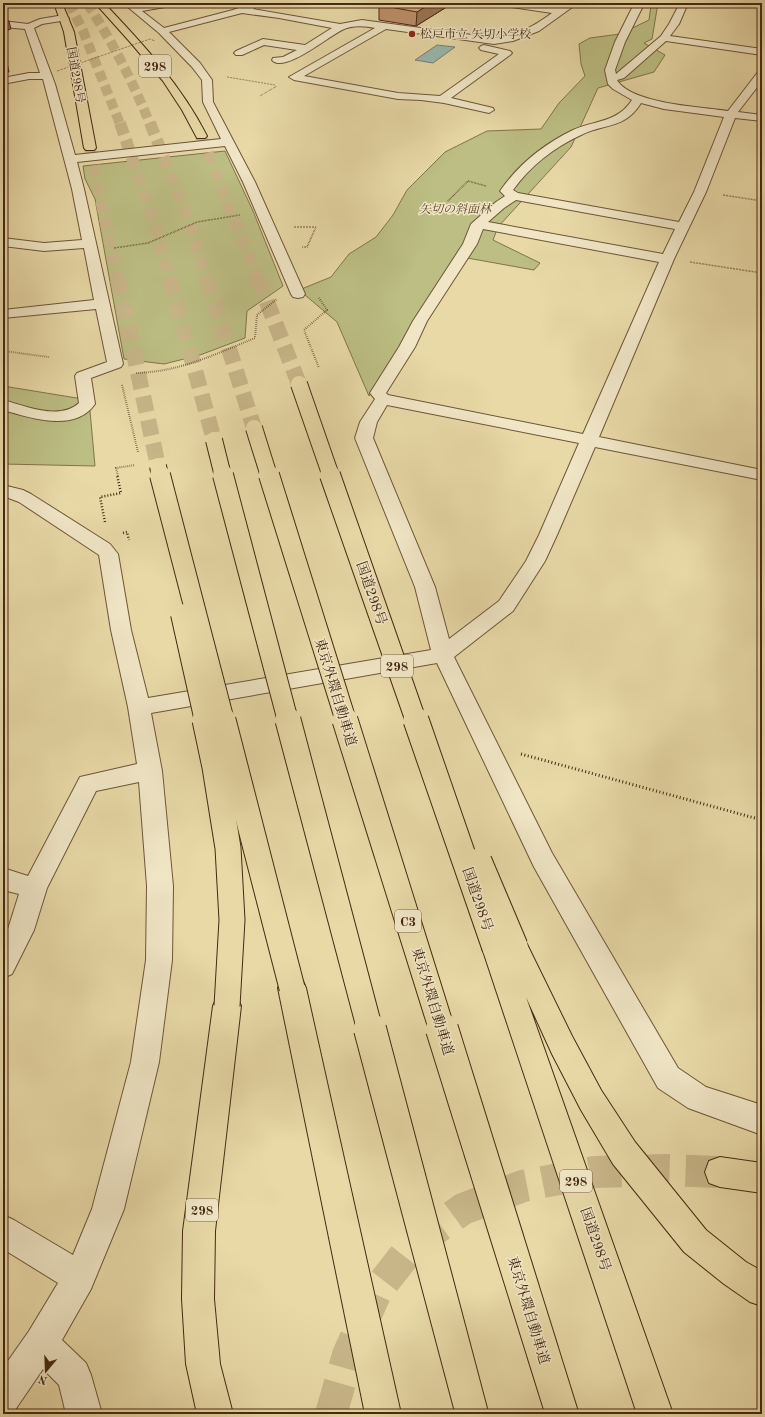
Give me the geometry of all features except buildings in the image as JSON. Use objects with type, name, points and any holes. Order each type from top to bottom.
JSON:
[{"type":"highway","name":"国道298号","points":[[58,3],[69,32],[90,148]]},
{"type":"highway","name":"298","points":[[99,3],[132,38],[168,81],[185,106],[201,136]]},
{"type":"highway","name":"国道298号","points":[[299,384],[393,653],[505,947],[655,1414]]},
{"type":"highway","name":"東京外環自動車道","points":[[254,428],[562,1414]]},
{"type":"highway","points":[[214,440],[472,1414]]},
{"type":"highway","name":"298","points":[[149,465],[165,495],[292,988],[383,1414]]},
{"type":"highway","name":"298","points":[[165,495],[166,547],[215,767],[228,848],[232,920],[228,1006],[199,1231],[198,1299],[203,1364],[214,1414]]},
{"type":"highway","name":"298","points":[[505,947],[562,1045],[591,1100],[624,1153],[695,1241],[735,1273],[762,1290]]},
{"type":"highway","points":[[720,1172],[762,1178]]},
{"type":"street","points":[[126,3],[136,9],[162,31],[196,65],[207,80],[208,102],[249,182],[296,290]]},
{"type":"street","points":[[136,9],[171,3]]},
{"type":"street","points":[[162,31],[262,3]]},
{"type":"street","points":[[505,3],[560,11]]},
{"type":"street","points":[[226,7],[340,27],[362,23],[494,41],[510,39],[536,29],[560,11],[574,3]]},
{"type":"street","points":[[634,3],[637,8],[620,42],[610,70],[612,82],[622,91],[638,99],[664,106],[762,118]]},
{"type":"street","points":[[611,78],[620,76],[664,38],[674,24],[684,3]]},
{"type":"street","points":[[3,24],[29,27],[40,22],[64,18]]},
{"type":"street","points":[[294,77],[385,26]]},
{"type":"street","points":[[29,27],[35,40],[43,71],[51,74]]},
{"type":"street","points":[[277,60],[285,60],[340,27]]},
{"type":"street","points":[[664,38],[762,52]]},
{"type":"street","points":[[443,99],[507,53],[473,46],[480,40]]},
{"type":"street","points":[[239,53],[263,42],[307,48]]},
{"type":"street","points":[[3,81],[51,74]]},
{"type":"street","points":[[3,405],[54,417],[75,414],[88,404],[83,376],[115,364],[78,189],[50,84],[51,74]]},
{"type":"street","points":[[139,707],[443,655],[506,606],[535,561],[548,535],[667,259],[700,192],[731,114],[762,74]]},
{"type":"street","points":[[294,77],[398,96],[443,99],[489,110]]},
{"type":"street","points":[[638,99],[633,108],[623,118],[618,121],[588,128],[547,150],[522,170],[510,193],[500,205],[478,224],[470,244],[420,321],[407,347],[378,393],[384,399],[762,475]]},
{"type":"street","points":[[69,159],[228,142]]},
{"type":"street","points":[[510,193],[683,227]]},
{"type":"street","points":[[478,224],[667,259]]},
{"type":"street","points":[[3,242],[44,247],[90,247]]},
{"type":"street","points":[[3,314],[102,304]]},
{"type":"street","points":[[384,399],[372,416],[365,431],[364,438],[425,587],[443,655],[543,860],[668,1078],[698,1098],[762,1120]]},
{"type":"street","points":[[3,490],[25,498],[103,548],[108,554],[121,630],[139,707],[150,771],[160,886],[159,960],[145,1062],[108,1208],[80,1278],[42,1343],[3,1398]]},
{"type":"street","points":[[3,966],[21,930],[34,888],[88,783],[150,771]]},
{"type":"street","points":[[3,879],[34,888]]},
{"type":"street","points":[[3,1230],[80,1278]]},
{"type":"street","points":[[42,1343],[74,1375],[84,1414]]},
{"type":"path","points":[[51,74],[150,39],[155,41]]},
{"type":"path","points":[[207,80],[231,76],[278,86]]},
{"type":"path","points":[[260,96],[294,77]]},
{"type":"path","points":[[448,201],[468,181],[510,193]]},
{"type":"path","points":[[700,192],[762,201]]},
{"type":"path","points":[[90,247],[126,247],[148,243],[197,222],[228,216],[263,214]]},
{"type":"path","points":[[294,227],[316,227],[307,247],[301,247]]},
{"type":"path","points":[[667,259],[762,273]]},
{"type":"path","points":[[133,373],[148,373],[188,365],[255,338],[257,315],[296,290]]},
{"type":"path","points":[[319,298],[327,310],[304,330],[321,373]]},
{"type":"path","points":[[3,351],[49,357]]},
{"type":"path","points":[[121,380],[138,456]]},
{"type":"path","points":[[106,528],[100,497],[121,493],[116,468],[149,465]]},
{"type":"path","points":[[488,745],[762,820]]},
{"type":"green space","name":"矢切の斜面林","points":[[649,3],[658,3],[652,39],[644,43],[665,55],[654,72],[598,88],[571,147],[498,227],[493,240],[540,263],[534,270],[456,256],[369,396],[337,322],[299,290],[331,277],[349,254],[376,237],[393,215],[407,190],[445,152],[487,131],[541,129],[559,103],[585,76],[581,64],[579,44],[590,38],[620,34],[649,20],[651,5]]},
{"type":"green space","points":[[225,151],[253,211],[283,286],[247,311],[245,338],[200,355],[164,364],[124,359],[95,199],[85,179],[83,166]]},
{"type":"green space","points":[[3,386],[89,400],[95,466],[3,464]]},
{"type":"water","points":[[437,45],[455,47],[433,63],[415,60]]},
{"type":"tunnel","points":[[69,3],[83,31],[120,124]]},
{"type":"tunnel","points":[[87,3],[122,62],[150,124]]},
{"type":"tunnel","points":[[120,123],[154,222],[170,280]]},
{"type":"tunnel","points":[[150,123],[187,215],[207,280]]},
{"type":"tunnel","points":[[201,136],[258,280]]},
{"type":"tunnel","points":[[90,148],[118,280]]},
{"type":"tunnel","points":[[118,279],[158,466]]},
{"type":"tunnel","points":[[170,279],[214,440]]},
{"type":"tunnel","points":[[207,279],[254,428]]},
{"type":"tunnel","points":[[258,279],[299,384]]},
{"type":"tunnel","points":[[331,1414],[348,1355],[376,1292],[412,1246],[463,1209],[523,1186],[594,1172],[666,1170],[720,1172]]},
{"type":"place","name":"松戸市立 矢切小学校","points":[[412,34]]}]
